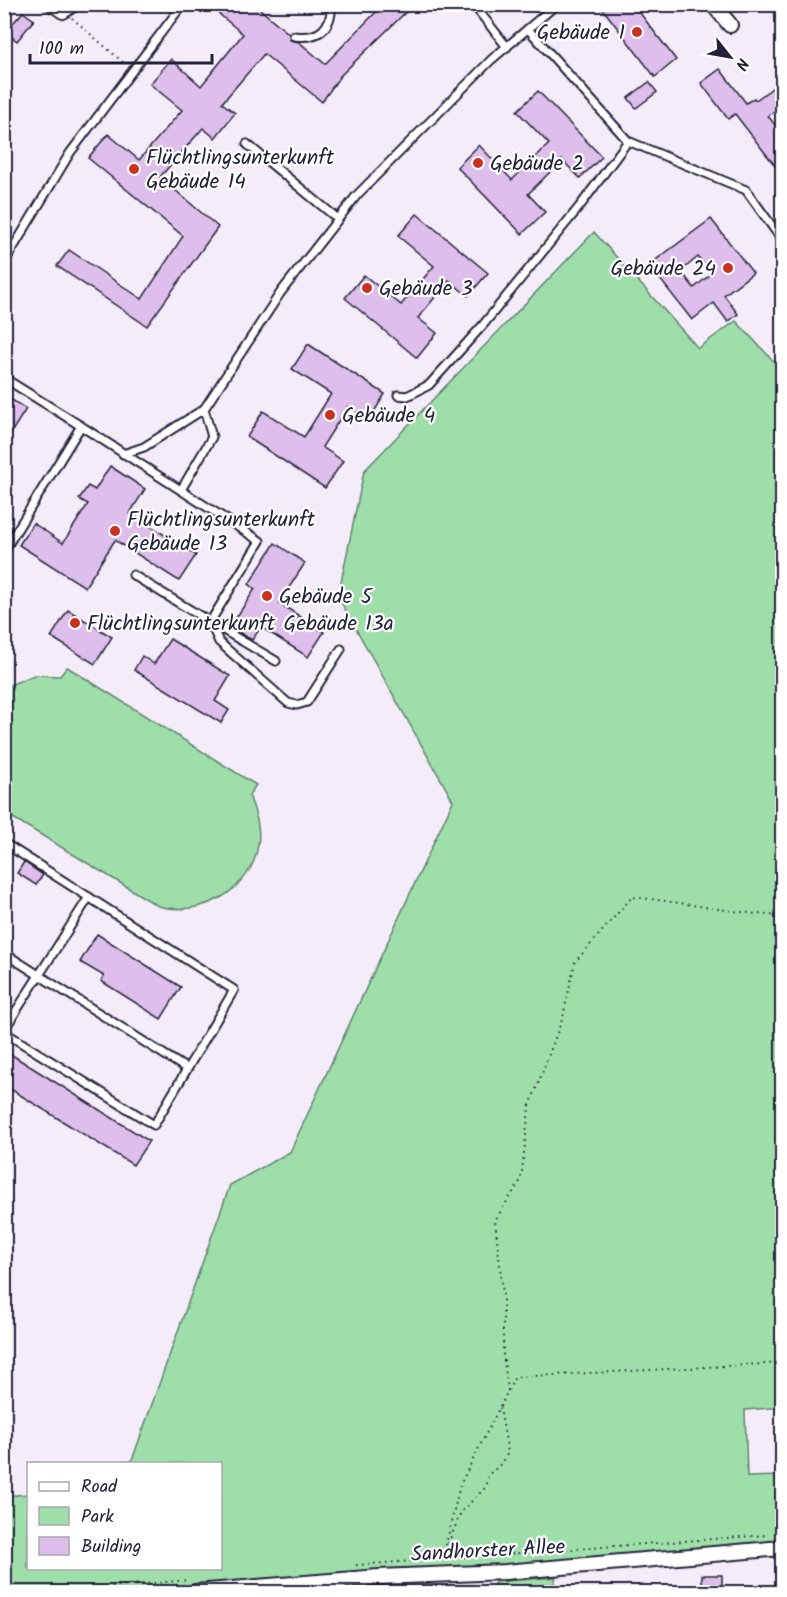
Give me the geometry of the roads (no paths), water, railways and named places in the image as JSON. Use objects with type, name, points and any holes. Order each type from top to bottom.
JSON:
[{"type":"street","points":[[713,4],[730,25]]},
{"type":"street","name":"Sandhorster Allee","points":[[195,1586],[505,1572],[783,1548]]},
{"type":"lane","points":[[4,263],[70,153],[183,4]]},
{"type":"lane","points":[[294,36],[309,38],[320,33],[328,25],[332,4]]},
{"type":"lane","points":[[472,4],[507,47]]},
{"type":"lane","points":[[123,454],[144,447],[204,409],[281,292],[357,195],[507,47],[557,4]]},
{"type":"lane","points":[[528,28],[628,141],[747,190],[783,240]]},
{"type":"lane","points":[[398,394],[407,396],[429,385],[565,224],[628,141]]},
{"type":"lane","points":[[247,144],[338,219]]},
{"type":"lane","points":[[4,378],[260,540],[210,622]]},
{"type":"lane","points":[[181,490],[212,437],[204,409]]},
{"type":"lane","points":[[4,551],[81,426]]},
{"type":"lane","points":[[133,575],[276,661]]},
{"type":"lane","points":[[210,622],[219,642],[288,704],[297,705],[307,702],[341,650]]},
{"type":"lane","points":[[4,843],[89,897],[234,990],[154,1125],[4,1031],[89,897]]},
{"type":"lane","points":[[4,953],[187,1069]]},
{"type":"place","name":"Gebäude 1","points":[[637,32]]},
{"type":"place","name":"Gebäude 2","points":[[478,163]]},
{"type":"place","name":"Flüchtlingsunterkunft Gebäude 14","points":[[134,169]]},
{"type":"place","name":"Gebäude 24","points":[[728,268]]},
{"type":"place","name":"Gebäude 3","points":[[367,288]]},
{"type":"place","name":"Gebäude 4","points":[[330,415]]},
{"type":"place","name":"Flüchtlingsunterkunft Gebäude 13","points":[[115,531]]},
{"type":"place","name":"Gebäude 5","points":[[267,596]]},
{"type":"place","name":"Flüchtlingsunterkunft Gebäude 13a","points":[[75,623]]}]
